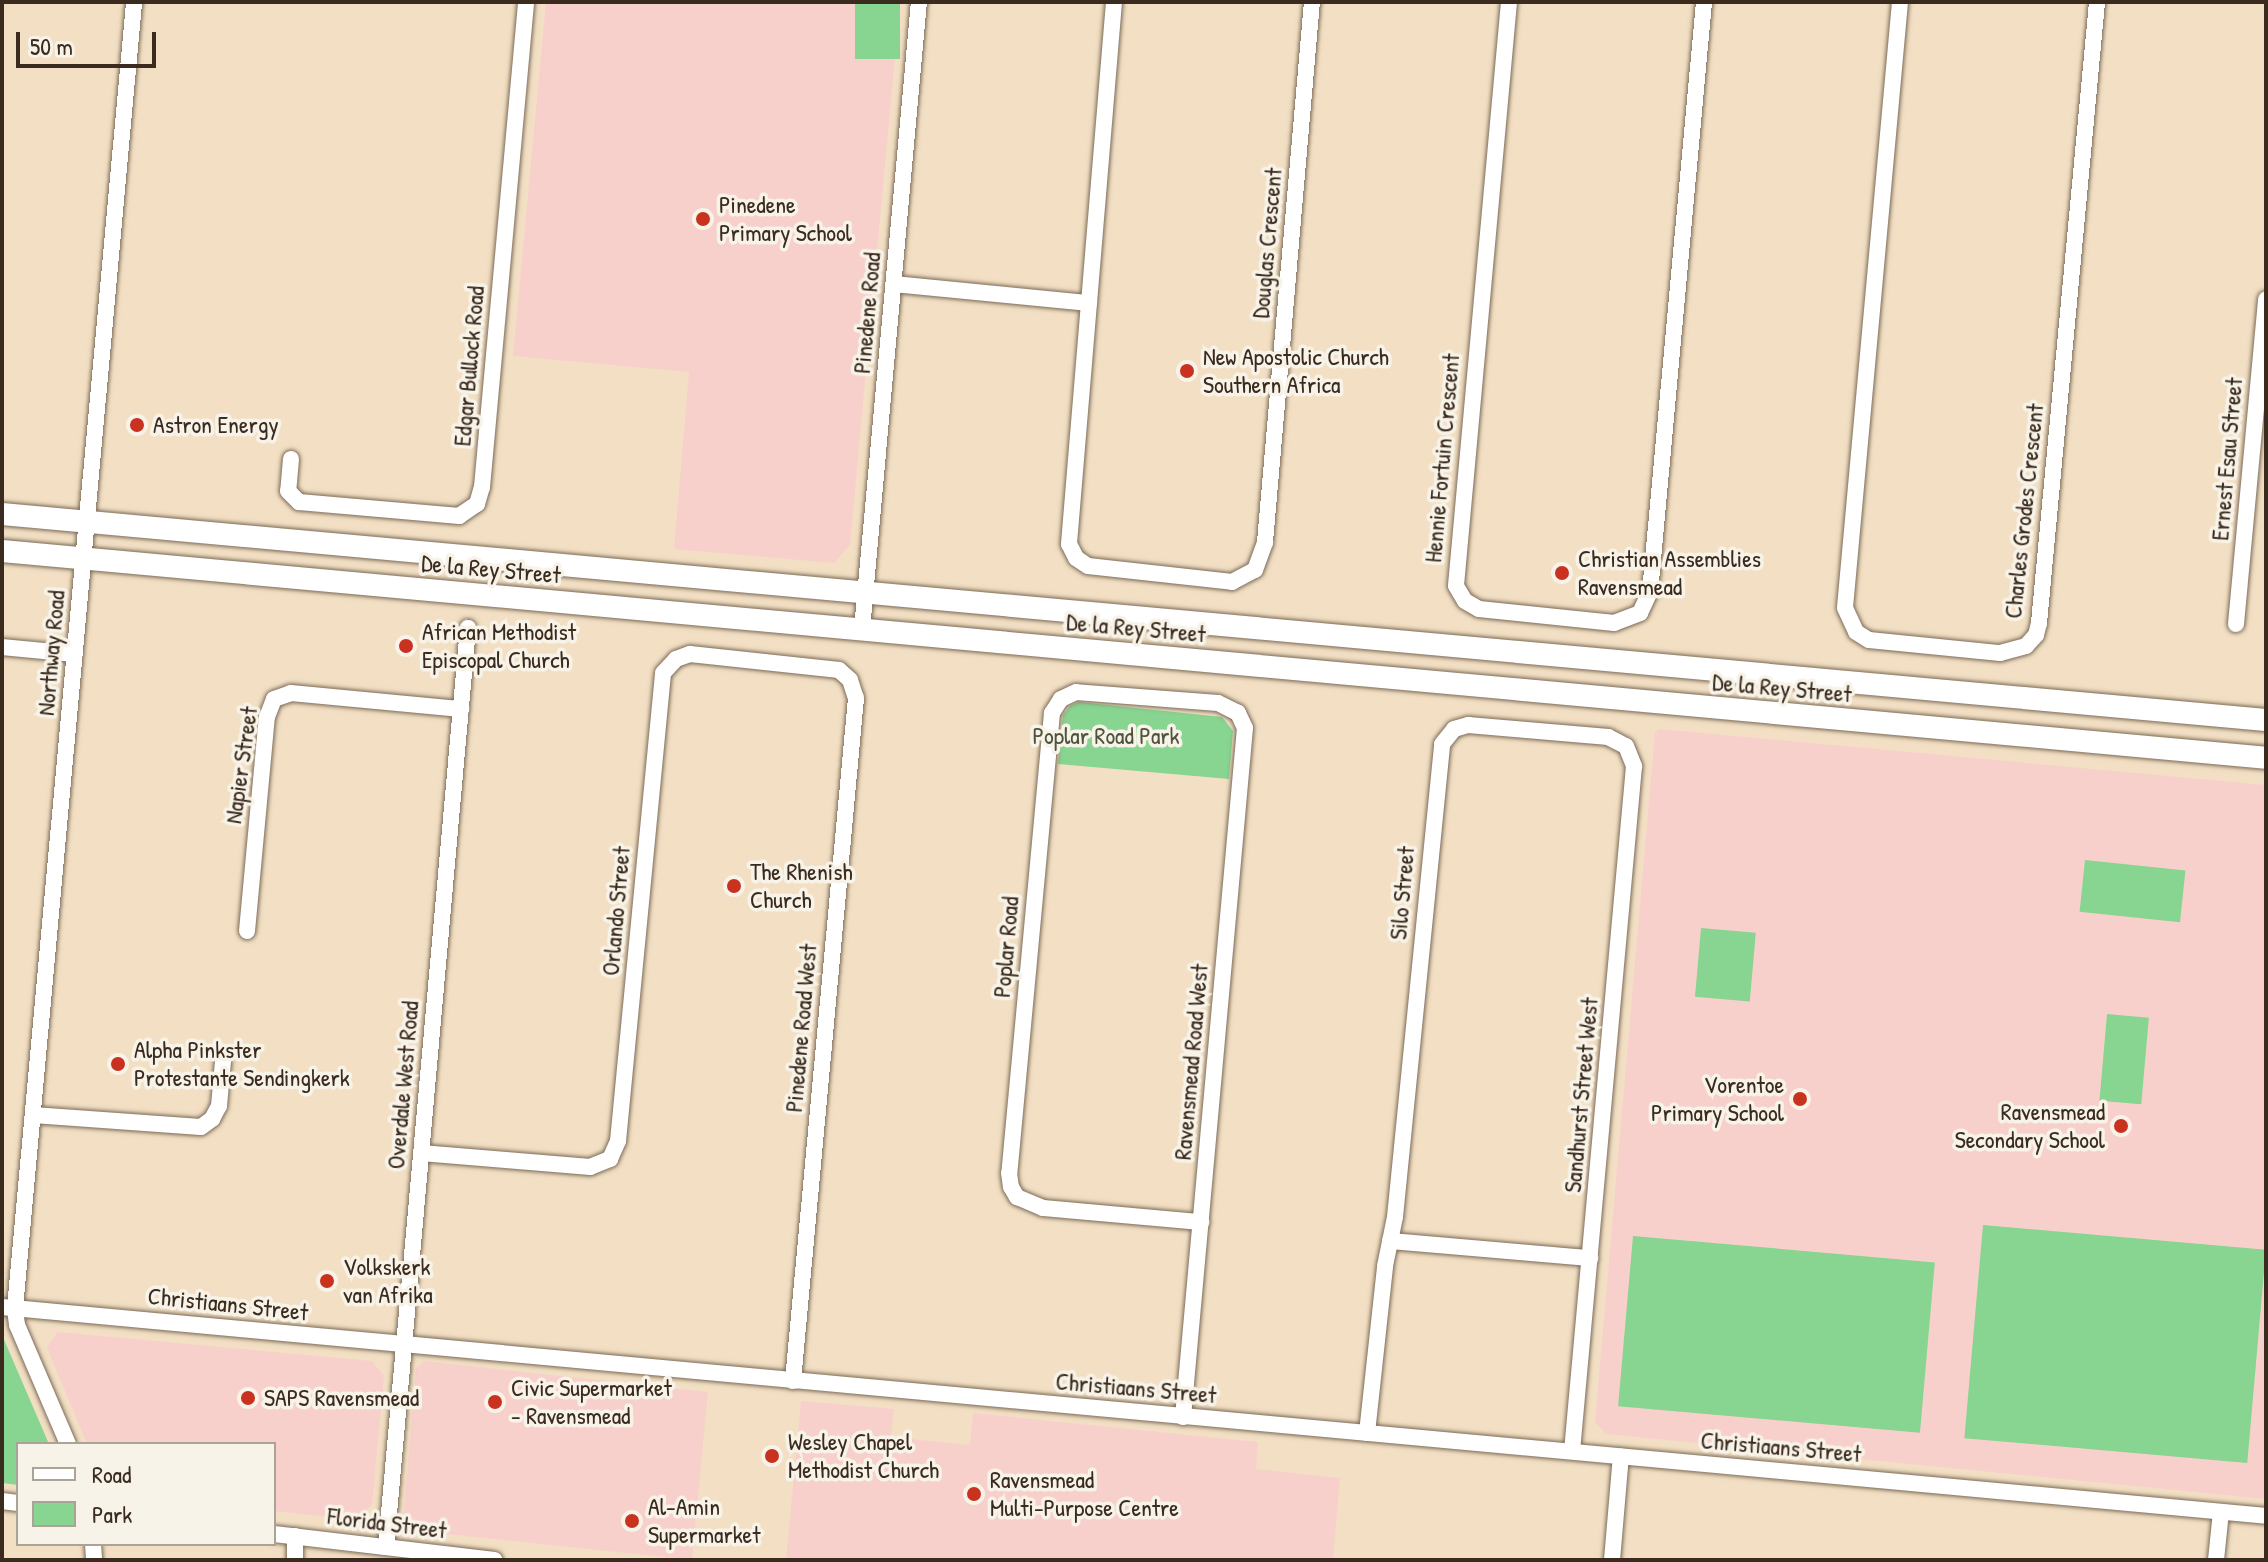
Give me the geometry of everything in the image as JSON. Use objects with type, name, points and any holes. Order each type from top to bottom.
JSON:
[{"type":"main road","name":"De la Rey Street","points":[[2,514],[2266,720]]},
{"type":"main road","name":"De la Rey Street","points":[[2,551],[2266,758]]},
{"type":"street","name":"Northway Road","points":[[8,1308],[33,1115],[134,2]]},
{"type":"street","name":"Edgar Bullock Road","points":[[291,459],[288,491],[299,502],[459,516],[477,504],[482,487],[526,2]]},
{"type":"street","name":"Pinedene Road","points":[[862,629],[919,2]]},
{"type":"street","name":"Douglas Crescent","points":[[1114,2],[1067,529],[1069,544],[1076,558],[1088,566],[1232,582],[1245,578],[1255,570],[1265,542],[1312,2]]},
{"type":"street","name":"Hennie Fortuin Crescent","points":[[1509,2],[1456,586],[1465,601],[1479,609],[1614,623],[1640,613],[1650,592],[1704,2]]},
{"type":"street","name":"Charles Grodes Crescent","points":[[1900,2],[1845,608],[1856,632],[1869,640],[2000,653],[2026,646],[2036,635],[2039,623],[2097,2]]},
{"type":"street","points":[[894,284],[1089,303]]},
{"type":"street","name":"Ernest Esau Street","points":[[2236,624],[2266,299]]},
{"type":"street","name":"Overdale West Road","points":[[386,1547],[468,628]]},
{"type":"street","points":[[2,647],[75,654]]},
{"type":"street","name":"Orlando Street","points":[[421,1153],[590,1167],[610,1159],[618,1141],[663,673],[676,659],[690,654],[833,668],[850,680]]},
{"type":"street","name":"Pinedene Road West","points":[[793,1381],[856,698],[850,680]]},
{"type":"street","name":"Poplar Road","points":[[1201,1222],[1028,1204],[1017,1197],[1009,1173],[1052,713],[1061,699],[1076,692],[1218,703],[1238,713]]},
{"type":"street","name":"Napier Street","points":[[247,931],[267,710],[274,699],[291,693],[461,709]]},
{"type":"street","name":"Ravensmead Road West","points":[[1183,1417],[1245,736],[1238,713]]},
{"type":"street","name":"Silo Street","points":[[1367,1433],[1442,744],[1454,729],[1468,725],[1608,737],[1626,746]]},
{"type":"street","name":"Sandhurst Street West","points":[[1572,1451],[1634,766],[1626,746]]},
{"type":"street","points":[[33,1115],[201,1127],[216,1113],[223,1061]]},
{"type":"street","points":[[1390,1241],[1590,1258]]},
{"type":"street","points":[[8,1308],[67,1442]]},
{"type":"street","name":"Christiaans Street","points":[[8,1308],[2266,1516]]},
{"type":"street","points":[[1612,1560],[1621,1456]]},
{"type":"street","points":[[2216,1560],[2221,1512]]},
{"type":"street","name":"Florida Street","points":[[276,1534],[494,1560]]},
{"type":"street","points":[[295,1536],[295,1560]]},
{"type":"shaded area","name":"Pinedene Primary School","points":[[546,2],[900,2],[850,545],[834,563],[674,549],[689,372],[513,356]]},
{"type":"shaded area","points":[[1659,729],[2266,785],[2266,1499],[1606,1434],[1595,1422],[1655,732]]},
{"type":"shaded area","points":[[57,1332],[372,1361],[384,1376],[372,1505],[355,1520],[276,1511],[276,1442],[86,1442],[47,1348]]},
{"type":"shaded area","points":[[424,1361],[708,1392],[692,1560],[409,1530],[403,1524],[416,1368]]},
{"type":"shaded area","points":[[801,1401],[894,1409],[891,1437],[970,1445],[973,1413],[1258,1442],[1256,1469],[1340,1478],[1333,1560],[786,1560]]},
{"type":"green space","points":[[855,2],[900,2],[900,59],[855,59]]},
{"type":"green space","name":"Poplar Road Park","points":[[1079,702],[1222,717],[1233,731],[1229,779],[1058,764],[1063,715],[1070,706]]},
{"type":"green space","points":[[2085,860],[2185,871],[2180,922],[2080,912]]},
{"type":"green space","points":[[1701,928],[1756,933],[1750,1002],[1695,997]]},
{"type":"green space","points":[[2107,1014],[2149,1018],[2141,1104],[2099,1101]]},
{"type":"green space","points":[[1983,1225],[2266,1250],[2247,1463],[1964,1438]]},
{"type":"green space","points":[[1633,1236],[1935,1262],[1920,1433],[1618,1406]]},
{"type":"green space","points":[[2,1335],[48,1442],[16,1442],[16,1485],[2,1483]]},
{"type":"place","name":"Pinedene Primary School","points":[[703,219]]},
{"type":"place","name":"New Apostolic Church Southern Africa","points":[[1187,371]]},
{"type":"place","name":"Astron Energy","points":[[137,425]]},
{"type":"place","name":"Christian Assemblies Ravensmead","points":[[1562,573]]},
{"type":"place","name":"African Methodist Episcopal Church","points":[[406,646]]},
{"type":"place","name":"The Rhenish Church","points":[[734,886]]},
{"type":"place","name":"Alpha Pinkster Protestante Sendingkerk","points":[[118,1064]]},
{"type":"place","name":"Vorentoe Primary School","points":[[1800,1099]]},
{"type":"place","name":"Ravensmead Secondary School","points":[[2121,1126]]},
{"type":"place","name":"Volkskerk van Afrika","points":[[327,1281]]},
{"type":"place","name":"SAPS Ravensmead","points":[[248,1398]]},
{"type":"place","name":"Civic Supermarket - Ravensmead","points":[[495,1402]]},
{"type":"place","name":"Wesley Chapel Methodist Church","points":[[772,1456]]},
{"type":"place","name":"Ravensmead Multi-Purpose Centre","points":[[974,1494]]},
{"type":"place","name":"Al-Amin Supermarket","points":[[632,1521]]}]
